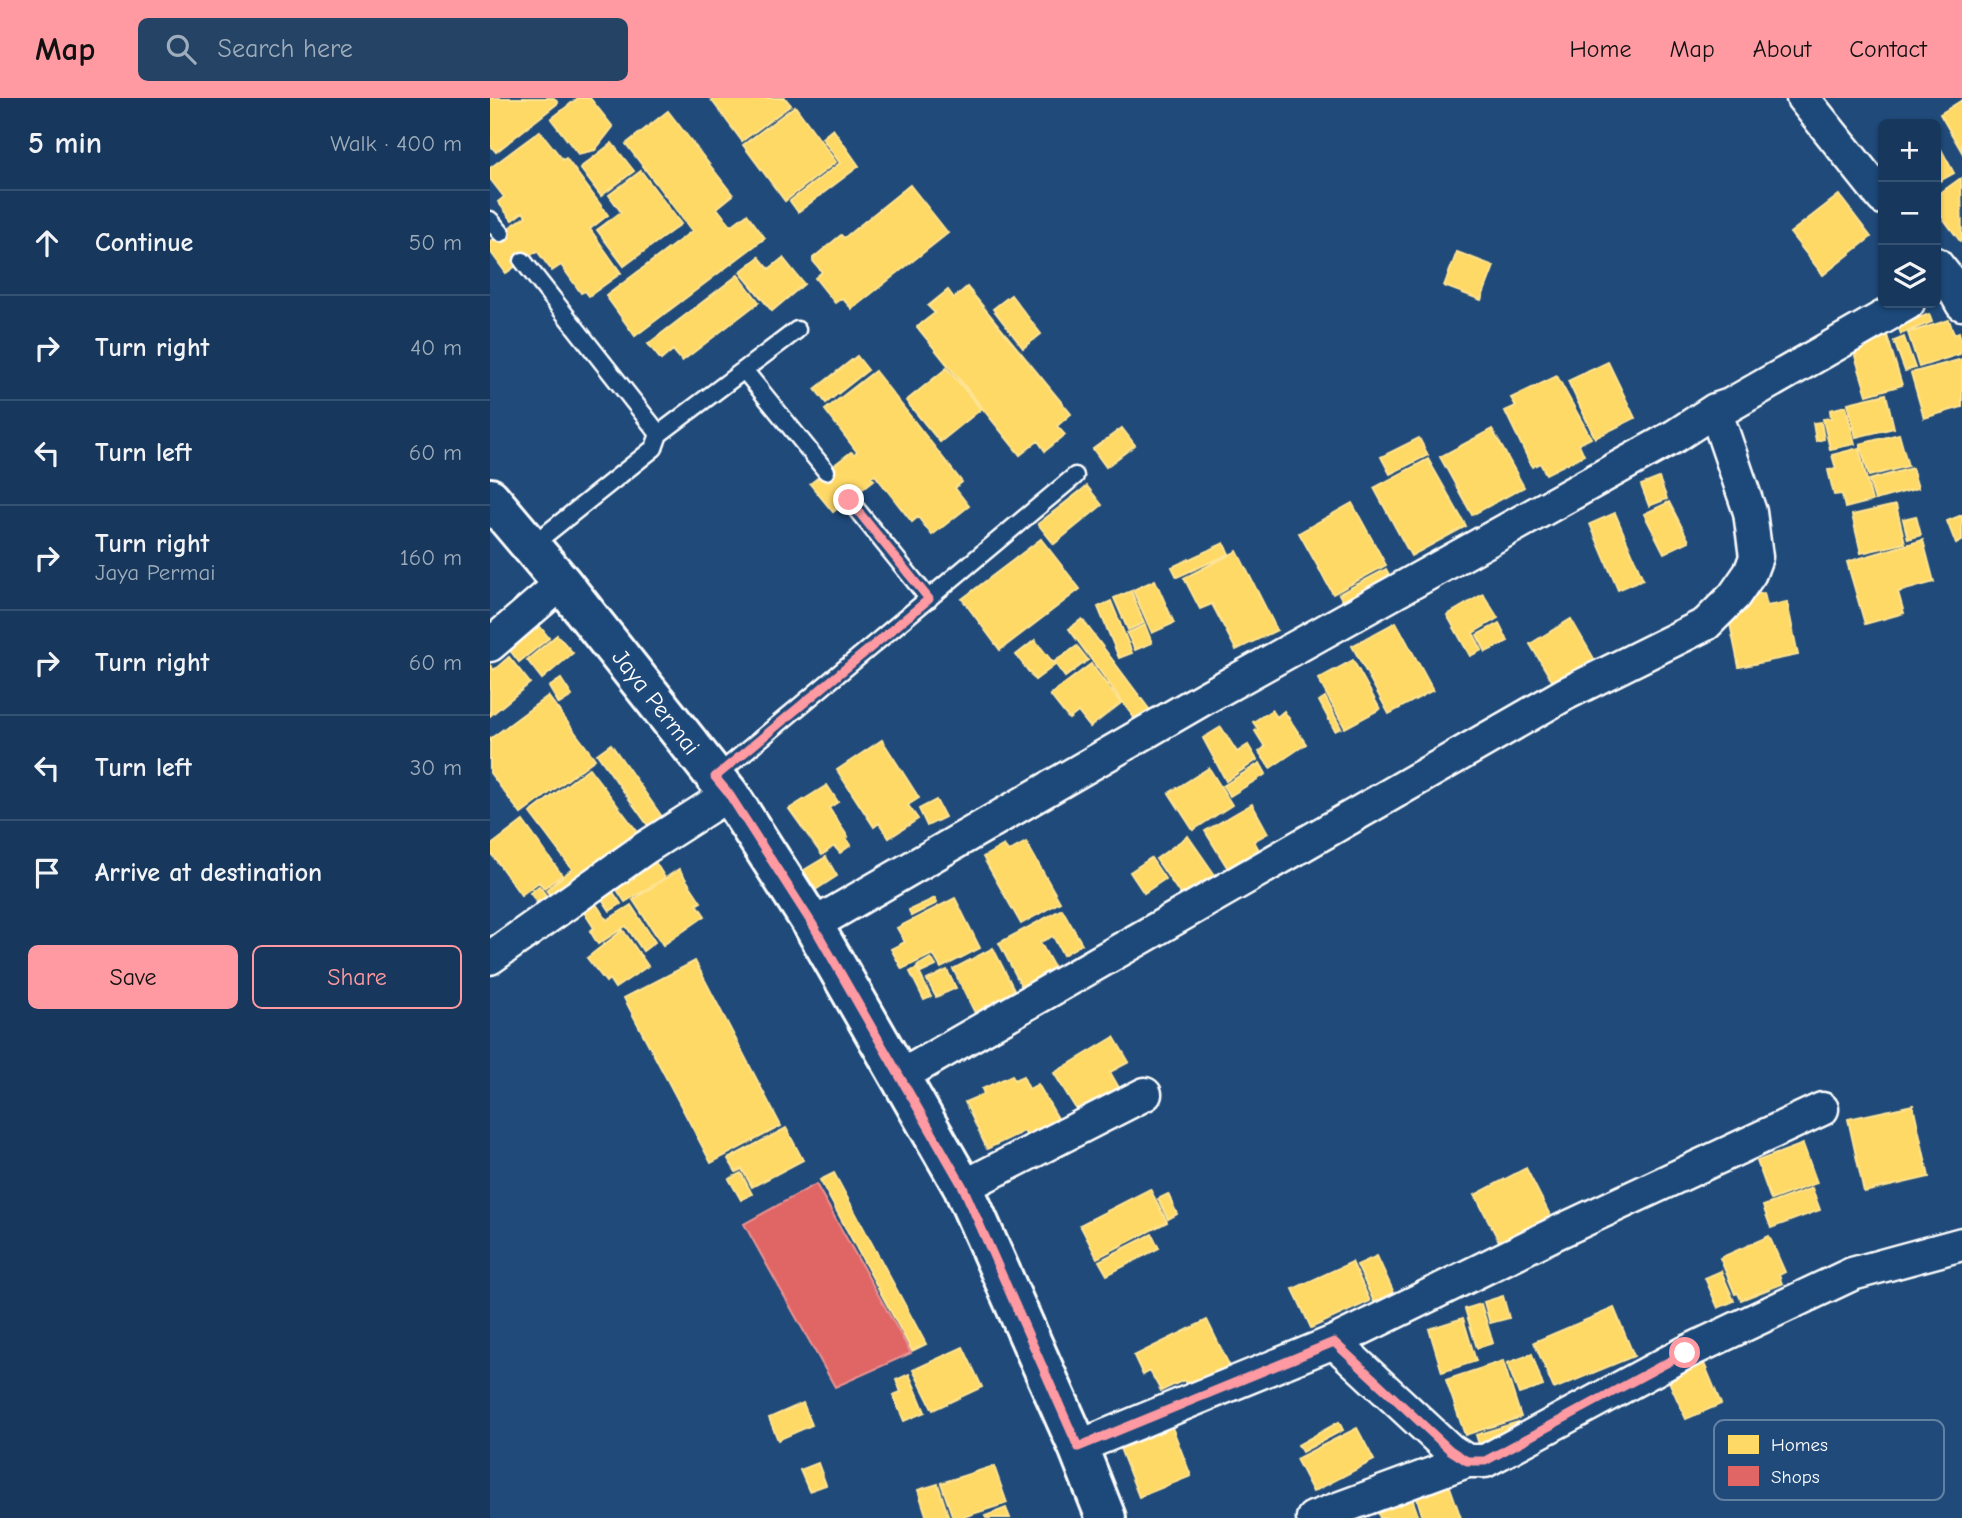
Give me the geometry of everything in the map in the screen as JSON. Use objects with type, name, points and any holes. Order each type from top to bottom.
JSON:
[{"type":"street","points":[[1803,98],[1878,192]]},
{"type":"street","points":[[813,925],[1203,699],[1899,308]]},
{"type":"street","points":[[901,1076],[1565,694],[1706,624],[1734,596],[1756,557],[1750,512],[1723,407]]},
{"type":"street","name":"Jaya Permai","points":[[493,509],[562,583],[722,785],[813,925],[963,1187],[1078,1447],[1102,1517]]},
{"type":"street","points":[[490,645],[562,583]]},
{"type":"street","points":[[490,958],[645,848],[722,785]]},
{"type":"street","points":[[963,1187],[1145,1094]]},
{"type":"street","points":[[1078,1447],[1334,1342],[1554,1234],[1822,1108]]},
{"type":"street","points":[[1313,1518],[1467,1461],[1485,1461],[1685,1353],[1852,1274],[1962,1244]]},
{"type":"street","points":[[1334,1342],[1442,1443],[1467,1461]]},
{"type":"lane","points":[[490,220],[501,233]]},
{"type":"lane","points":[[523,261],[659,434]]},
{"type":"lane","points":[[530,547],[654,447],[659,434],[797,330]]},
{"type":"lane","points":[[744,370],[826,471]]},
{"type":"lane","points":[[722,785],[929,599],[1075,476]]},
{"type":"lane","points":[[849,500],[929,599]]},
{"type":"building: Homes","points":[[490,98],[554,98],[558,103],[496,152],[490,145]]},
{"type":"building: Homes","points":[[578,98],[590,98],[613,127],[595,150],[578,154],[551,119]]},
{"type":"building: Homes","points":[[710,98],[785,98],[791,105],[742,141]]},
{"type":"building: Homes","points":[[1962,100],[1962,152],[1940,114]]},
{"type":"building: Homes","points":[[795,106],[836,162],[785,201],[743,145]]},
{"type":"building: Homes","points":[[668,111],[733,195],[717,208],[731,226],[747,214],[765,238],[635,336],[606,296],[692,231],[626,144]]},
{"type":"building: Homes","points":[[833,129],[859,166],[798,212],[790,201],[840,163],[822,138]]},
{"type":"building: Homes","points":[[540,131],[563,160],[566,158],[608,215],[590,229],[621,273],[589,296],[585,291],[581,293],[561,265],[552,271],[537,251],[506,273],[490,251],[490,241],[526,216],[523,212],[512,220],[498,202],[504,197],[490,179],[490,168]]},
{"type":"building: Homes","points":[[612,143],[634,171],[601,196],[580,168]]},
{"type":"building: Homes","points":[[1941,149],[1954,173],[1941,180]]},
{"type":"building: Homes","points":[[641,171],[681,224],[624,266],[597,230],[621,212],[609,195]]},
{"type":"building: Homes","points":[[1961,178],[1960,241],[1941,216],[1941,192]]},
{"type":"building: Homes","points":[[910,185],[948,233],[852,309],[842,298],[835,303],[815,278],[822,272],[813,258],[841,235],[844,238]]},
{"type":"building: Homes","points":[[1839,195],[1871,237],[1823,275],[1790,233]]},
{"type":"building: Homes","points":[[1457,252],[1494,266],[1481,300],[1444,286]]},
{"type":"building: Homes","points":[[759,257],[769,269],[783,258],[804,284],[772,311],[740,272]]},
{"type":"building: Homes","points":[[738,275],[759,302],[682,361],[673,350],[661,360],[648,344]]},
{"type":"building: Homes","points":[[967,287],[1071,414],[1057,426],[1065,435],[1045,451],[1038,441],[1020,455],[917,327],[935,313],[928,306],[948,290],[954,298]]},
{"type":"building: Homes","points":[[1011,295],[1041,334],[1023,348],[993,309]]},
{"type":"building: Homes","points":[[1929,314],[1932,322],[1901,334],[1898,326]]},
{"type":"building: Homes","points":[[1949,320],[1954,334],[1959,332],[1962,343],[1960,354],[1919,367],[1908,333]]},
{"type":"building: Homes","points":[[1886,332],[1902,385],[1867,395],[1851,343]]},
{"type":"building: Homes","points":[[1904,337],[1915,368],[1905,371],[1894,341]]},
{"type":"building: Homes","points":[[857,356],[868,370],[826,403],[815,389]]},
{"type":"building: Homes","points":[[1962,359],[1962,407],[1924,418],[1911,373]]},
{"type":"building: Homes","points":[[1608,362],[1635,418],[1595,438],[1568,381]]},
{"type":"building: Homes","points":[[947,368],[981,409],[940,442],[906,401]]},
{"type":"building: Homes","points":[[875,371],[962,482],[955,488],[969,506],[932,535],[918,517],[912,522],[875,475],[871,477],[874,480],[833,512],[810,484],[851,452],[857,452],[825,410]]},
{"type":"building: Homes","points":[[1557,376],[1591,438],[1579,444],[1584,455],[1546,474],[1540,463],[1532,467],[1505,411],[1516,406],[1511,398]]},
{"type":"building: Homes","points":[[1886,394],[1894,428],[1856,437],[1848,403]]},
{"type":"building: Homes","points":[[1846,406],[1855,444],[1830,449],[1823,419],[1831,418],[1830,410]]},
{"type":"building: Homes","points":[[1821,422],[1824,439],[1816,441],[1813,423]]},
{"type":"building: Homes","points":[[1122,428],[1135,445],[1106,467],[1093,449]]},
{"type":"building: Homes","points":[[1492,429],[1524,487],[1472,515],[1440,457]]},
{"type":"building: Homes","points":[[1899,434],[1908,466],[1869,476],[1860,444]]},
{"type":"building: Homes","points":[[1419,438],[1428,455],[1390,474],[1381,457]]},
{"type":"building: Homes","points":[[1859,448],[1872,501],[1845,508],[1842,494],[1834,495],[1828,470],[1836,469],[1832,455]]},
{"type":"building: Homes","points":[[1428,459],[1466,526],[1411,556],[1374,488]]},
{"type":"building: Homes","points":[[1912,468],[1918,488],[1875,500],[1869,480]]},
{"type":"building: Homes","points":[[1659,478],[1667,499],[1649,506],[1641,485]]},
{"type":"building: Homes","points":[[1087,486],[1102,505],[1054,544],[1038,524]]},
{"type":"building: Homes","points":[[1669,502],[1689,541],[1664,553],[1644,514]]},
{"type":"building: Homes","points":[[1352,503],[1386,565],[1333,594],[1299,533]]},
{"type":"building: Homes","points":[[1896,505],[1905,543],[1861,553],[1852,515]]},
{"type":"building: Homes","points":[[1615,513],[1643,579],[1618,590],[1590,524]]},
{"type":"building: Homes","points":[[1962,515],[1962,541],[1956,544],[1947,521]]},
{"type":"building: Homes","points":[[1916,516],[1921,535],[1908,539],[1903,519]]},
{"type":"building: Homes","points":[[1041,539],[1080,589],[1000,650],[962,599]]},
{"type":"building: Homes","points":[[1923,540],[1934,582],[1898,592],[1904,613],[1865,624],[1847,562]]},
{"type":"building: Homes","points":[[1224,543],[1229,554],[1177,577],[1172,567]]},
{"type":"building: Homes","points":[[1237,551],[1277,630],[1236,650],[1212,604],[1200,609],[1184,578]]},
{"type":"building: Homes","points":[[1386,569],[1393,582],[1346,607],[1339,594]]},
{"type":"building: Homes","points":[[1155,580],[1174,623],[1152,633],[1133,590]]},
{"type":"building: Homes","points":[[1131,591],[1144,623],[1128,630],[1114,598]]},
{"type":"building: Homes","points":[[1764,593],[1767,606],[1787,602],[1798,655],[1739,667],[1728,614],[1736,597]]},
{"type":"building: Homes","points":[[1483,594],[1498,618],[1473,633],[1482,650],[1470,656],[1447,615]]},
{"type":"building: Homes","points":[[1111,601],[1132,653],[1119,658],[1098,607]]},
{"type":"building: Homes","points":[[531,615],[549,638],[519,662],[501,639]]},
{"type":"building: Homes","points":[[1082,619],[1152,713],[1138,723],[1069,629]]},
{"type":"building: Homes","points":[[1571,619],[1597,664],[1557,689],[1530,644]]},
{"type":"building: Homes","points":[[1396,622],[1433,690],[1389,714],[1352,646]]},
{"type":"building: Homes","points":[[1499,623],[1508,641],[1486,652],[1477,635]]},
{"type":"building: Homes","points":[[1145,625],[1152,643],[1135,650],[1127,633]]},
{"type":"building: Homes","points":[[557,635],[573,653],[542,679],[527,660]]},
{"type":"building: Homes","points":[[1035,640],[1055,665],[1035,680],[1016,655]]},
{"type":"building: Homes","points":[[1077,646],[1088,660],[1065,677],[1054,662]]},
{"type":"building: Homes","points":[[509,657],[530,683],[490,716],[490,665],[494,670]]},
{"type":"building: Homes","points":[[1353,660],[1380,709],[1345,728],[1318,679]]},
{"type":"building: Homes","points":[[1091,664],[1121,703],[1090,727],[1078,712],[1069,719],[1050,695]]},
{"type":"building: Homes","points":[[561,679],[572,696],[559,704],[549,687]]},
{"type":"building: Homes","points":[[548,696],[595,759],[521,814],[490,773],[490,739]]},
{"type":"building: Homes","points":[[1325,697],[1341,728],[1335,731],[1319,701]]},
{"type":"building: Homes","points":[[1272,710],[1277,717],[1284,711],[1306,744],[1270,768],[1259,752],[1265,747],[1253,722]]},
{"type":"building: Homes","points":[[1221,727],[1237,752],[1248,745],[1257,760],[1226,781],[1203,738]]},
{"type":"building: Homes","points":[[882,740],[919,798],[908,805],[918,819],[889,838],[879,823],[874,827],[837,770]]},
{"type":"building: Homes","points":[[611,744],[665,821],[652,831],[597,754]]},
{"type":"building: Homes","points":[[1260,763],[1266,774],[1230,796],[1223,786]]},
{"type":"building: Homes","points":[[589,768],[643,839],[555,902],[546,890],[572,869],[530,813]]},
{"type":"building: Homes","points":[[1209,768],[1232,805],[1193,830],[1169,793]]},
{"type":"building: Homes","points":[[827,785],[838,802],[829,808],[851,845],[840,853],[834,846],[822,855],[789,809]]},
{"type":"building: Homes","points":[[936,800],[945,817],[927,826],[919,809]]},
{"type":"building: Homes","points":[[1252,804],[1268,833],[1254,841],[1264,859],[1233,877],[1205,831]]},
{"type":"building: Homes","points":[[523,821],[562,875],[544,888],[539,882],[521,895],[490,852],[490,846]]},
{"type":"building: Homes","points":[[1188,836],[1215,875],[1183,898],[1156,859]]},
{"type":"building: Homes","points":[[1026,842],[1060,902],[1021,924],[983,857],[1004,845],[1008,852]]},
{"type":"building: Homes","points":[[826,857],[837,876],[806,896],[794,876]]},
{"type":"building: Homes","points":[[1151,858],[1165,879],[1144,893],[1130,872]]},
{"type":"building: Homes","points":[[654,860],[665,878],[625,902],[614,885]]},
{"type":"building: Homes","points":[[679,869],[701,902],[697,904],[705,916],[663,945],[633,900]]},
{"type":"building: Homes","points":[[539,886],[549,899],[540,906],[530,893]]},
{"type":"building: Homes","points":[[609,886],[621,904],[610,911],[598,893]]},
{"type":"building: Homes","points":[[935,898],[937,903],[911,916],[909,910]]},
{"type":"building: Homes","points":[[955,898],[980,948],[941,968],[933,954],[902,969],[891,949],[905,942],[897,928]]},
{"type":"building: Homes","points":[[596,904],[607,920],[631,905],[655,942],[643,951],[626,926],[598,944],[590,931],[594,928],[584,912]]},
{"type":"building: Homes","points":[[1062,909],[1082,944],[1063,955],[1053,936],[1040,942],[1055,969],[1022,987],[999,943]]},
{"type":"building: Homes","points":[[623,930],[648,966],[615,988],[609,979],[606,982],[587,958]]},
{"type":"building: Homes","points":[[993,948],[1021,1003],[980,1023],[953,969]]},
{"type":"building: Homes","points":[[931,958],[936,966],[921,973],[917,966]]},
{"type":"building: Homes","points":[[695,961],[781,1126],[711,1163],[624,998]]},
{"type":"building: Homes","points":[[917,968],[931,997],[924,1000],[910,972]]},
{"type":"building: Homes","points":[[947,970],[956,988],[936,997],[927,980]]},
{"type":"building: Homes","points":[[1114,1037],[1129,1062],[1110,1072],[1122,1093],[1081,1117],[1054,1073]]},
{"type":"building: Homes","points":[[1012,1075],[1014,1080],[1023,1076],[1029,1089],[1038,1084],[1060,1122],[1029,1140],[1024,1131],[987,1149],[965,1102],[984,1094],[982,1089]]},
{"type":"building: Homes","points":[[1913,1105],[1929,1177],[1864,1192],[1848,1119]]},
{"type":"building: Homes","points":[[786,1128],[803,1160],[752,1187],[742,1169],[736,1172],[728,1159]]},
{"type":"building: Homes","points":[[1803,1144],[1817,1183],[1771,1200],[1757,1161]]},
{"type":"building: Homes","points":[[1526,1168],[1552,1219],[1501,1245],[1475,1195]]},
{"type":"building: Homes","points":[[741,1173],[752,1194],[741,1200],[729,1179]]},
{"type":"building: Homes","points":[[834,1173],[926,1344],[912,1351],[820,1180]]},
{"type":"building: Homes","points":[[1812,1188],[1820,1210],[1771,1228],[1763,1206]]},
{"type":"building: Homes","points":[[1150,1189],[1167,1222],[1097,1258],[1080,1225]]},
{"type":"building: Homes","points":[[1168,1194],[1177,1214],[1168,1219],[1158,1199]]},
{"type":"building: Homes","points":[[1152,1234],[1159,1248],[1107,1275],[1099,1261]]},
{"type":"building: Homes","points":[[1769,1236],[1785,1272],[1779,1275],[1782,1284],[1741,1300],[1738,1293],[1735,1294],[1720,1258]]},
{"type":"building: Homes","points":[[1377,1256],[1395,1295],[1375,1304],[1357,1265]]},
{"type":"building: Homes","points":[[1352,1262],[1370,1301],[1311,1328],[1293,1289]]},
{"type":"building: Homes","points":[[1721,1271],[1734,1301],[1718,1308],[1705,1278]]},
{"type":"building: Homes","points":[[1503,1296],[1509,1318],[1490,1323],[1484,1302]]},
{"type":"building: Homes","points":[[1481,1304],[1493,1343],[1477,1348],[1465,1309]]},
{"type":"building: Homes","points":[[1614,1308],[1634,1356],[1554,1389],[1534,1342]]},
{"type":"building: Homes","points":[[1463,1318],[1476,1361],[1442,1372],[1429,1329]]},
{"type":"building: Homes","points":[[1207,1320],[1235,1377],[1193,1398],[1184,1380],[1161,1391],[1150,1371],[1143,1375],[1134,1356]]},
{"type":"building: Homes","points":[[963,1347],[982,1387],[933,1410],[913,1370]]},
{"type":"building: Homes","points":[[1532,1354],[1543,1386],[1519,1394],[1507,1363]]},
{"type":"building: Homes","points":[[1503,1361],[1521,1417],[1465,1435],[1446,1380]]},
{"type":"building: Homes","points":[[1703,1361],[1721,1404],[1686,1419],[1667,1377]]},
{"type":"building: Homes","points":[[909,1374],[925,1412],[904,1421],[893,1395],[901,1392],[896,1380]]},
{"type":"building: Homes","points":[[803,1403],[812,1425],[778,1440],[769,1418]]},
{"type":"building: Homes","points":[[1170,1422],[1191,1476],[1139,1497],[1118,1443]]},
{"type":"building: Homes","points":[[1339,1422],[1343,1430],[1302,1452],[1298,1445]]},
{"type":"building: Homes","points":[[1518,1422],[1522,1434],[1480,1447],[1476,1435]]},
{"type":"building: Homes","points":[[1357,1428],[1374,1460],[1313,1492],[1296,1459]]},
{"type":"building: Homes","points":[[818,1463],[826,1485],[809,1491],[800,1470]]},
{"type":"building: Homes","points":[[994,1466],[1007,1503],[953,1518],[941,1483]]},
{"type":"building: Homes","points":[[938,1484],[949,1518],[927,1518],[918,1490]]},
{"type":"building: Homes","points":[[1449,1484],[1461,1518],[1423,1518],[1416,1495]]},
{"type":"building: Homes","points":[[1412,1498],[1419,1518],[1380,1518],[1377,1510]]},
{"type":"building: Homes","points":[[1006,1508],[1010,1518],[985,1516]]},
{"type":"building: Shops","points":[[816,1184],[911,1353],[835,1387],[744,1224]]},
{"type":"route","points":[[849,500],[929,599],[715,777],[729,794],[813,925],[963,1187],[1078,1447],[1334,1342],[1450,1450],[1467,1461],[1485,1461],[1685,1353]]}]
